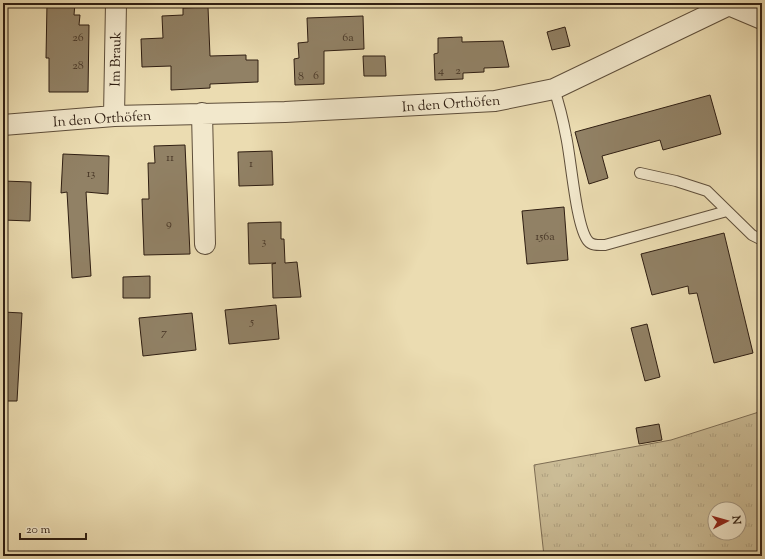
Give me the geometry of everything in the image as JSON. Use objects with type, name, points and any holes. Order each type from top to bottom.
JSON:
[{"type":"street","name":"Im Brauk","points":[[114,116],[116,3]]},
{"type":"street","name":"In den Orthöfen","points":[[3,125],[114,116],[286,112],[494,102],[554,89],[726,4]]},
{"type":"street","points":[[726,4],[762,19]]},
{"type":"street","points":[[202,113],[205,244]]},
{"type":"lane","points":[[554,89],[567,137],[578,209],[584,234],[588,242],[605,246],[727,211]]},
{"type":"lane","points":[[640,173],[676,181],[707,191],[752,234],[762,240]]},
{"type":"green space","points":[[762,411],[762,556],[544,556],[534,465],[671,440]]},
{"type":"building","points":[[47,3],[75,3],[74,15],[80,15],[79,25],[89,25],[88,92],[49,92],[49,58],[46,58]]},
{"type":"building","points":[[208,7],[210,56],[246,55],[246,60],[258,60],[258,82],[210,84],[210,88],[171,90],[171,66],[142,67],[141,39],[163,38],[162,16],[183,15],[183,8]]},
{"type":"building","points":[[363,16],[364,49],[324,51],[324,84],[295,85],[294,59],[299,58],[298,43],[308,42],[307,18]]},
{"type":"building","points":[[565,27],[570,46],[552,50],[547,32]]},
{"type":"building","points":[[462,37],[462,42],[503,41],[509,67],[484,68],[484,72],[463,73],[463,79],[435,80],[434,54],[438,53],[438,38]]},
{"type":"building","points":[[363,56],[385,56],[386,76],[364,76]]},
{"type":"building","points":[[710,95],[721,134],[663,150],[660,140],[602,156],[608,178],[589,184],[575,132]]},
{"type":"building","points":[[185,145],[190,254],[144,255],[142,199],[149,199],[148,163],[155,163],[154,146]]},
{"type":"building","points":[[272,151],[273,185],[239,186],[238,152]]},
{"type":"building","points":[[63,154],[109,156],[108,194],[86,192],[91,276],[72,278],[67,192],[61,193]]},
{"type":"building","points":[[3,181],[31,182],[30,221],[3,220]]},
{"type":"building","points":[[564,207],[568,260],[527,264],[522,211]]},
{"type":"building","points":[[281,222],[281,239],[284,239],[285,263],[297,262],[301,297],[273,298],[272,264],[276,263],[249,264],[248,223]]},
{"type":"building","points":[[724,233],[753,353],[714,363],[697,293],[689,294],[688,286],[652,295],[641,254]]},
{"type":"building","points":[[150,276],[150,298],[123,298],[123,277]]},
{"type":"building","points":[[276,305],[279,339],[229,344],[225,310]]},
{"type":"building","points":[[3,312],[22,313],[17,401],[3,401]]},
{"type":"building","points":[[192,313],[196,350],[143,356],[139,318]]},
{"type":"building","points":[[647,324],[660,377],[645,381],[631,328]]},
{"type":"building","points":[[659,424],[662,440],[639,444],[636,428]]}]
